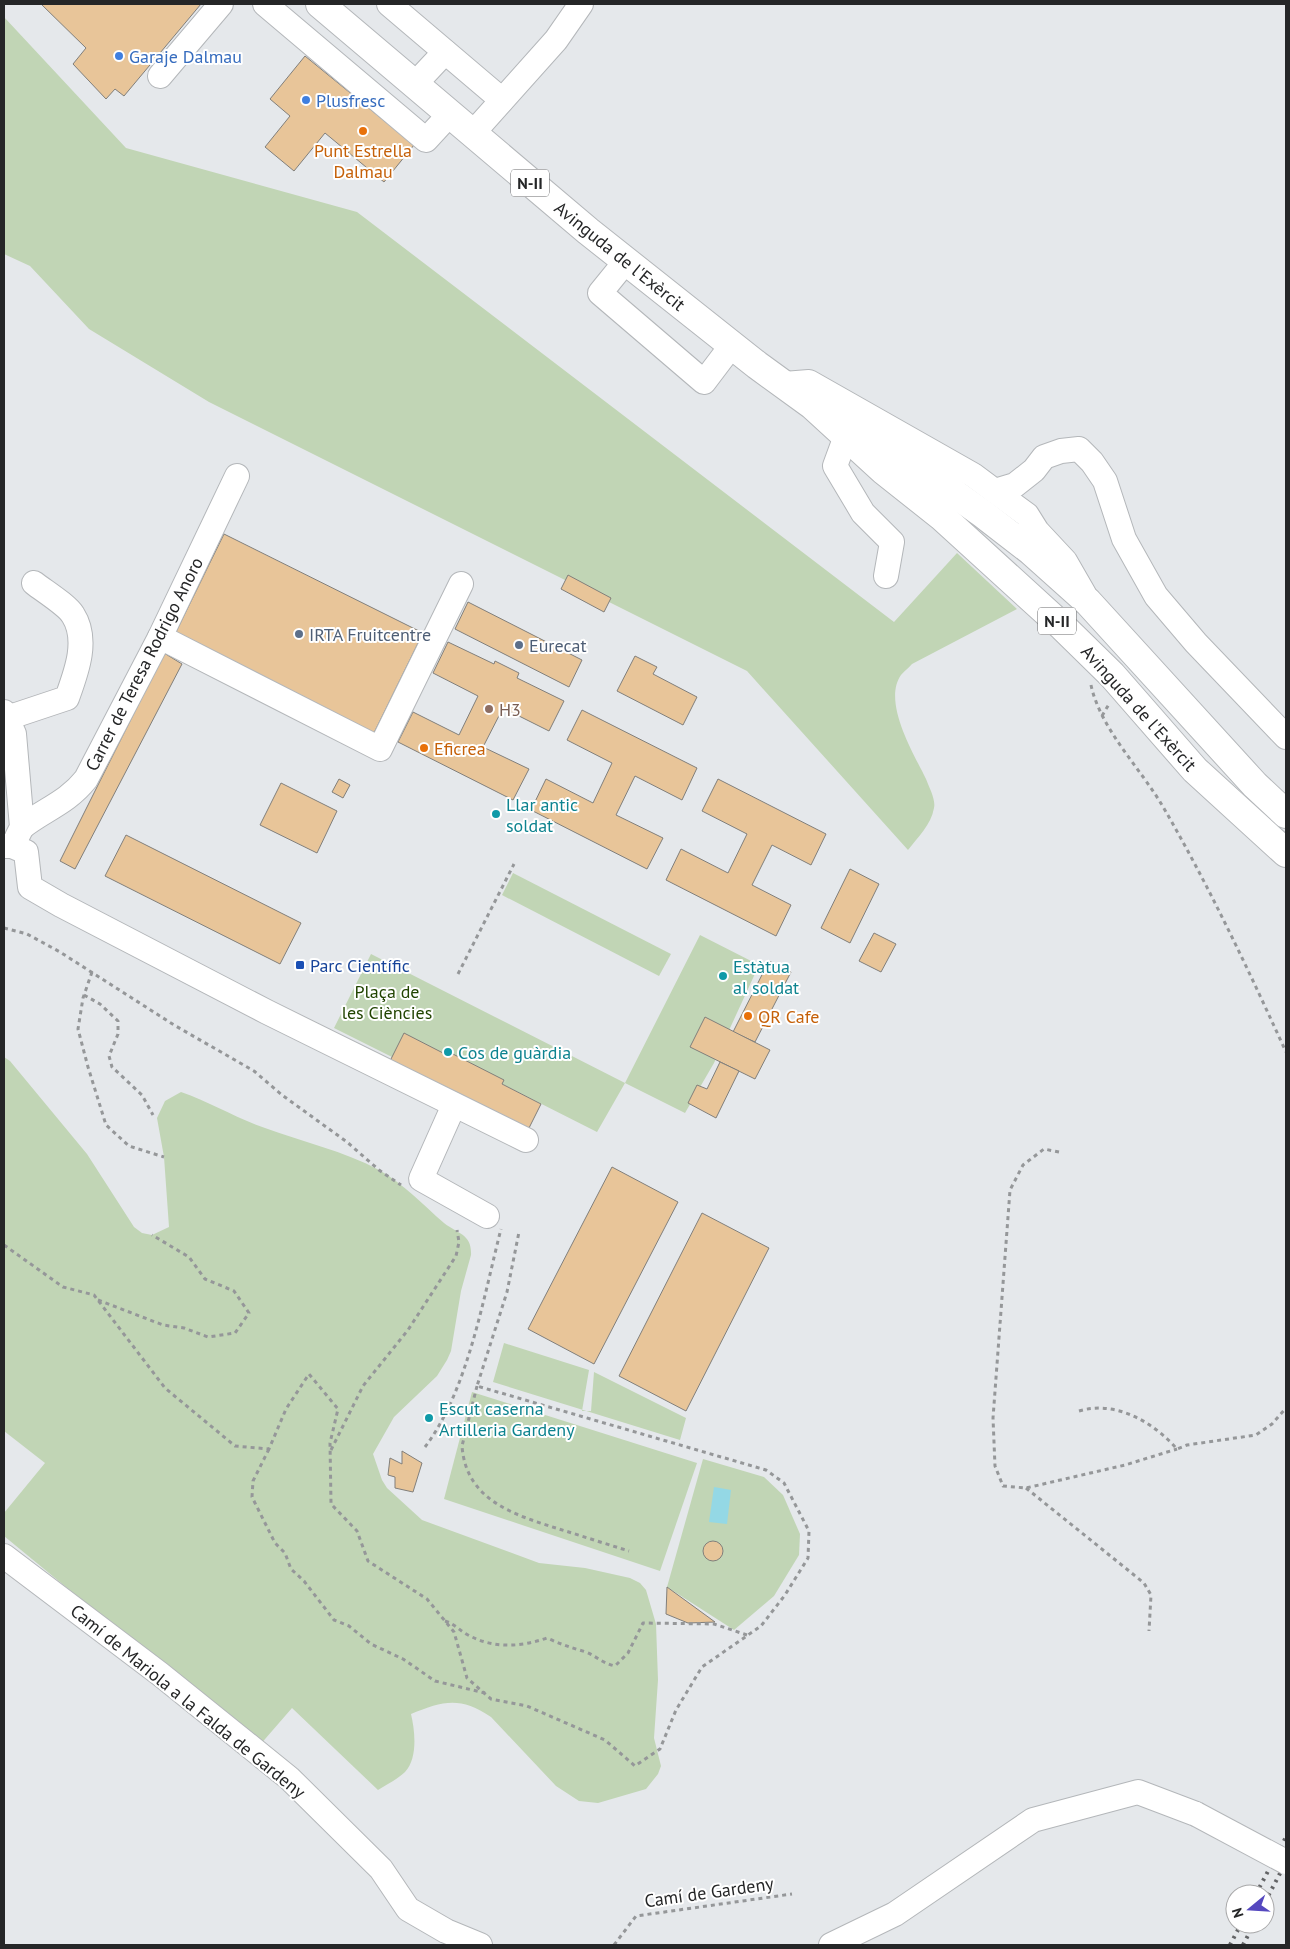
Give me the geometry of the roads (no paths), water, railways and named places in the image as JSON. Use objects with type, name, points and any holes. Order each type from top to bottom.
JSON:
[{"type":"main road","name":"Avinguda de l'Exèrcit","points":[[320,4],[449,116],[626,261],[732,345],[812,405],[883,470],[941,516],[1063,627],[1112,675],[1195,770],[1286,853]]},
{"type":"main road","name":"Avinguda de l'Exèrcit","points":[[812,405],[866,430],[983,514],[1088,602],[1255,785],[1286,814]]},
{"type":"street","points":[[160,76],[222,4]]},
{"type":"street","points":[[266,4],[426,140],[449,116]]},
{"type":"street","points":[[388,4],[502,100]]},
{"type":"street","points":[[472,134],[556,40],[581,4]]},
{"type":"street","points":[[414,85],[445,52]]},
{"type":"street","points":[[626,261],[600,294],[704,382],[732,345]]},
{"type":"street","points":[[784,384],[809,382],[973,475],[1028,515]]},
{"type":"street","points":[[846,436],[835,466],[864,513],[892,542],[886,576]]},
{"type":"street","points":[[995,491],[1015,485],[1034,470],[1044,457],[1061,451],[1079,449],[1092,462],[1105,481],[1124,539],[1156,596],[1196,643],[1286,737]]},
{"type":"street","points":[[1034,470],[1025,495],[1028,515],[1037,530],[1065,561],[1088,602]]},
{"type":"street","name":"Carrer de Teresa Rodrigo Anoro","points":[[16,843],[75,792],[86,779],[160,637],[237,476]]},
{"type":"street","points":[[34,583],[73,614],[80,635],[78,669],[67,698],[5,715],[14,734],[16,843],[30,887],[267,1012],[526,1140]]},
{"type":"street","points":[[160,637],[380,749],[461,584]]},
{"type":"street","points":[[454,1105],[421,1179],[495,1220]]},
{"type":"street","name":"Camí de Mariola a la Falda de Gardeny","points":[[4,1556],[160,1674],[289,1778],[381,1869],[408,1909],[446,1931],[480,1945]]},
{"type":"street","points":[[831,1945],[894,1914],[1033,1820],[1138,1792],[1196,1814],[1286,1862]]},
{"type":"water","points":[[714,1487],[731,1490],[727,1524],[709,1522]]},
{"type":"railway","points":[[1261,1884],[1286,1837]]},
{"type":"railway","points":[[1274,1884],[1286,1862]]},
{"type":"railway","points":[[1230,1945],[1236,1934]]},
{"type":"railway","points":[[1243,1945],[1249,1934]]},
{"type":"place","name":"Garaje Dalmau","points":[[119,56]]},
{"type":"place","name":"Plusfresc","points":[[306,100]]},
{"type":"place","name":"Punt Estrella Dalmau","points":[[363,131]]},
{"type":"place","name":"IRTA Fruitcentre","points":[[299,634]]},
{"type":"place","name":"Eurecat","points":[[519,645]]},
{"type":"place","name":"H3","points":[[489,709]]},
{"type":"place","name":"Eficrea","points":[[424,748]]},
{"type":"place","name":"Llar antic soldat","points":[[496,814]]},
{"type":"place","name":"Parc Científic","points":[[300,965]]},
{"type":"place","name":"Estàtua al soldat","points":[[723,976]]},
{"type":"place","name":"QR Cafe","points":[[748,1016]]},
{"type":"place","name":"Cos de guàrdia","points":[[448,1052]]},
{"type":"place","name":"Escut caserna Artilleria Gardeny","points":[[429,1418]]},
{"type":"park label","name":"Plaça de les Ciències","points":[[387,1001]]}]
